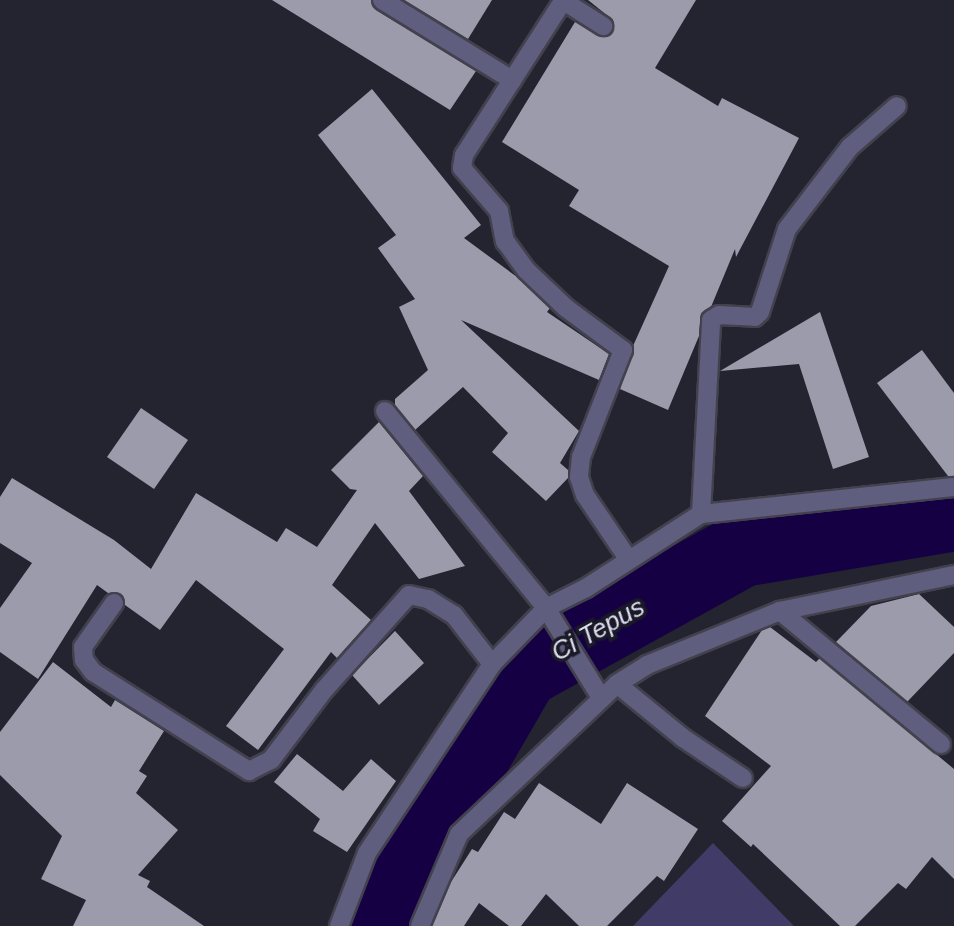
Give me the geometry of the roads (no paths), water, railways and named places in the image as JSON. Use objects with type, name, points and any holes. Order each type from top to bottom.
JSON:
[{"type":"street","points":[[382,0],[512,80]]},
{"type":"street","points":[[603,26],[563,0],[464,155],[462,168],[499,211],[505,241],[526,270],[566,308],[623,350],[581,457],[579,477],[585,495],[629,560]]},
{"type":"street","points":[[701,514],[710,320],[719,315],[755,317],[760,312],[788,229],[850,147],[897,106]]},
{"type":"street","points":[[385,411],[548,612],[578,665],[600,696]]},
{"type":"street","points":[[339,926],[368,853],[492,664],[548,612],[701,514],[954,487]]},
{"type":"street","points":[[420,926],[459,834],[600,696],[617,684],[647,665],[780,611],[954,575]]},
{"type":"street","points":[[114,603],[83,647],[84,660],[93,672],[249,771],[271,761],[324,691],[409,595],[428,599],[454,615],[492,664]]},
{"type":"street","points":[[780,611],[942,744]]},
{"type":"street","points":[[617,684],[683,738],[743,778]]},
{"type":"waterway","name":"Ci Tepus","points":[[375,926],[522,672],[742,550],[954,514]]}]
